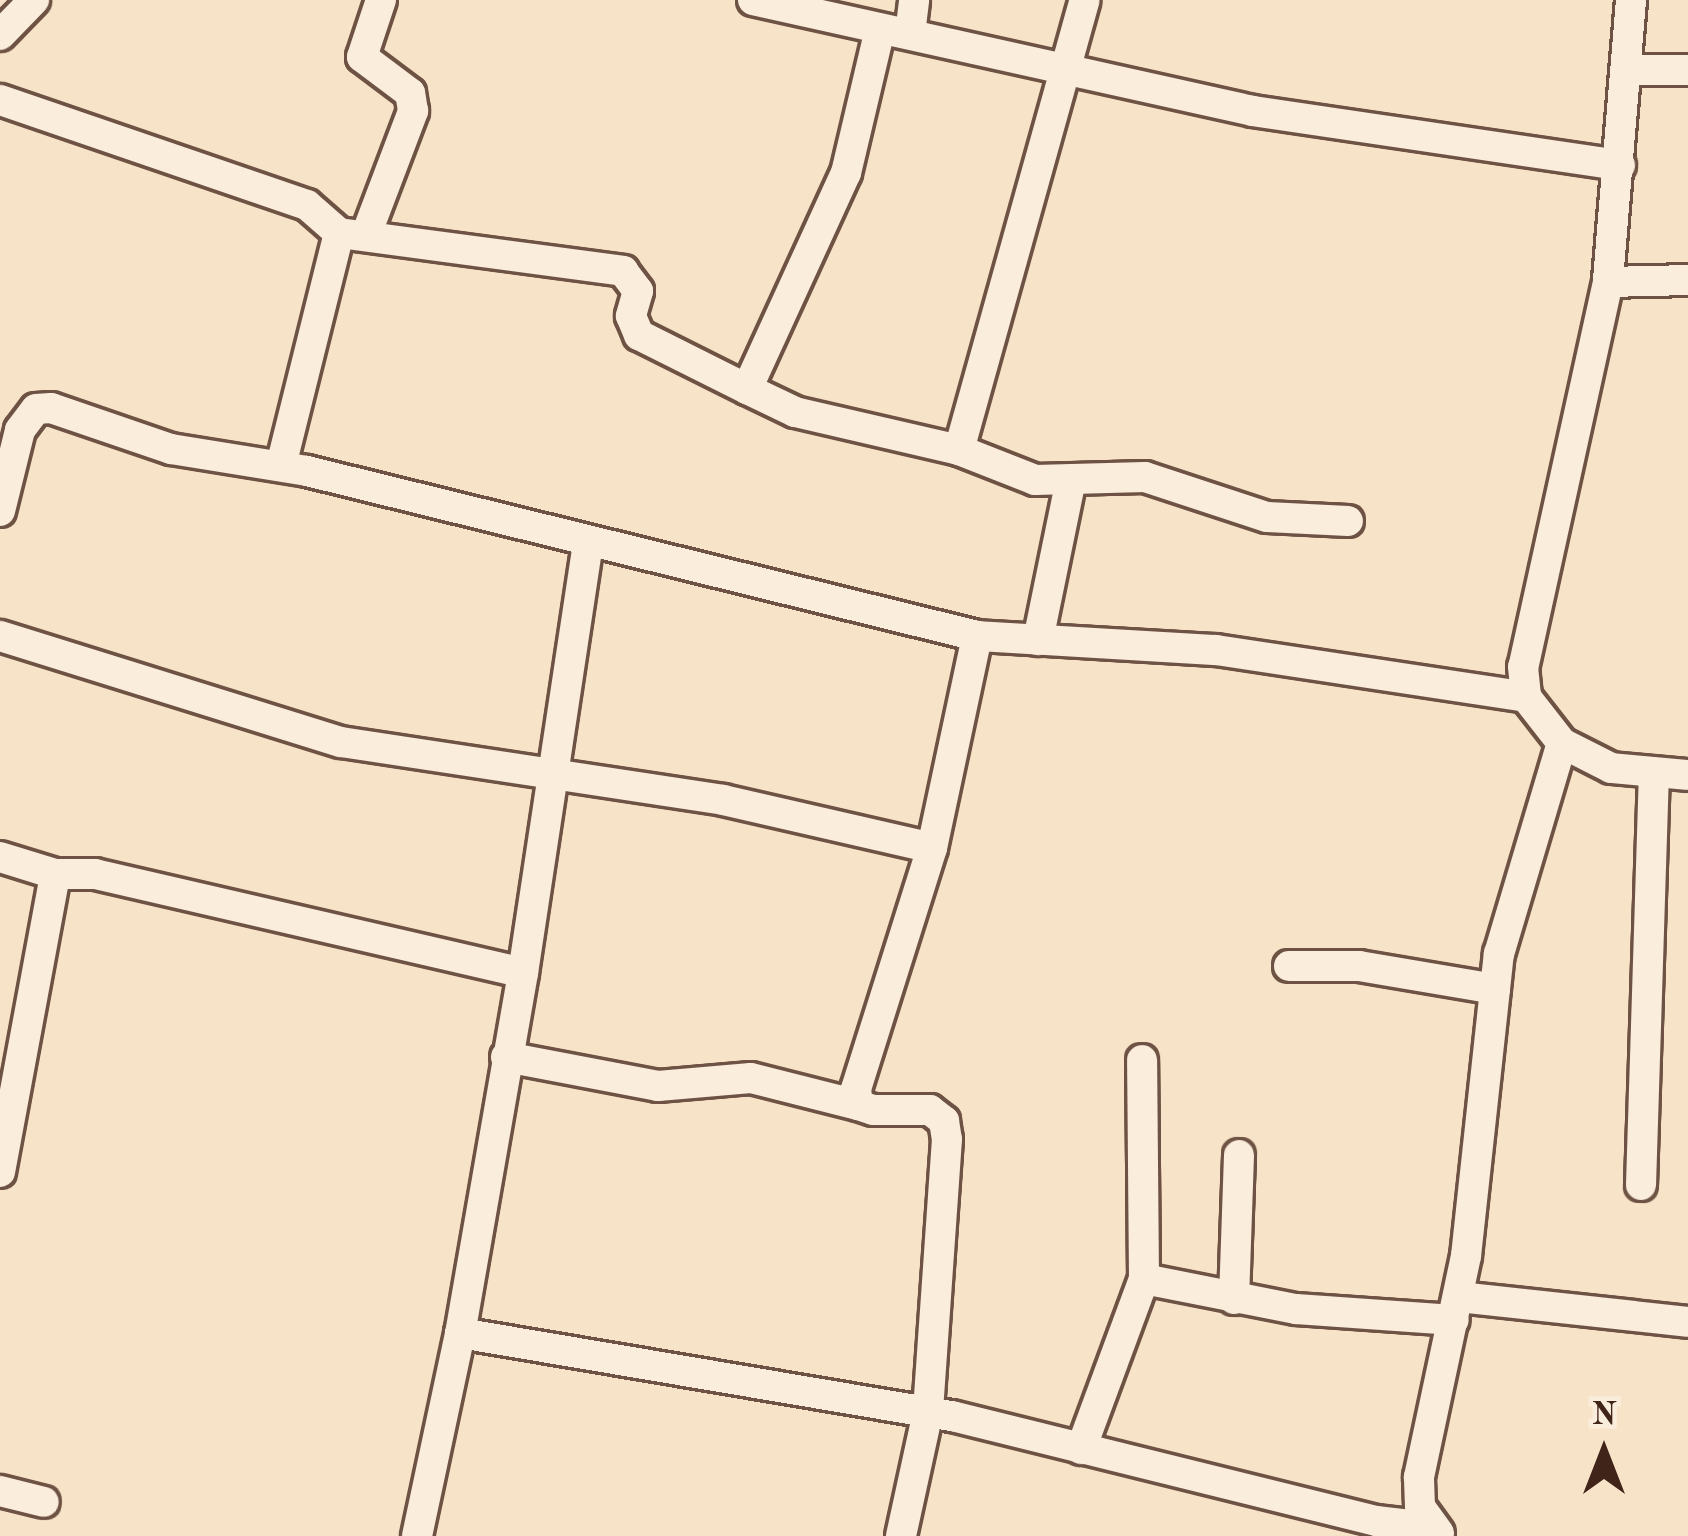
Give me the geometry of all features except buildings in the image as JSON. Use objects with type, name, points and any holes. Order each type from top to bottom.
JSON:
[{"type":"street","points":[[0,35],[34,0]]},
{"type":"street","points":[[281,466],[353,234],[413,111],[410,93],[362,57],[381,0]]},
{"type":"street","points":[[753,0],[1252,111],[1620,166]]},
{"type":"street","points":[[747,389],[846,173],[894,34],[914,0]]},
{"type":"street","points":[[959,450],[1071,68],[1085,0]]},
{"type":"street","points":[[1631,0],[1608,282],[1527,630],[1526,698],[1562,743],[1611,768],[1688,776]]},
{"type":"street","points":[[1627,70],[1688,70]]},
{"type":"street","points":[[0,100],[307,205],[353,234],[623,271],[638,291],[631,316],[639,335],[747,389],[832,423],[959,450],[1035,480],[1145,477],[1267,518],[1348,521]]},
{"type":"street","points":[[1608,282],[1688,280]]},
{"type":"street","points":[[0,512],[20,430],[36,409],[171,449],[281,466],[977,636],[1216,650],[1526,698]]},
{"type":"street","points":[[1038,640],[1072,479]]},
{"type":"street","points":[[417,1536],[460,1333],[523,973],[588,542]]},
{"type":"street","points":[[0,636],[293,730],[552,777],[723,800],[932,848]]},
{"type":"street","points":[[858,1105],[868,1039],[932,848],[977,636]]},
{"type":"street","points":[[460,1333],[928,1412],[1374,1529],[1437,1531],[1419,1477],[1456,1308],[1496,989],[1520,872],[1562,743]]},
{"type":"street","points":[[1641,1185],[1654,776]]},
{"type":"street","points":[[0,856],[55,874],[95,874],[523,973]]},
{"type":"street","points":[[0,1172],[55,874]]},
{"type":"street","points":[[1288,966],[1359,966],[1496,989]]},
{"type":"street","points":[[506,1057],[658,1087],[752,1078],[858,1105],[930,1110],[944,1121],[928,1412],[901,1536]]},
{"type":"street","points":[[1081,1449],[1144,1280],[1142,1060]]},
{"type":"street","points":[[1234,1299],[1239,1155]]},
{"type":"street","points":[[1144,1280],[1234,1299],[1688,1322]]},
{"type":"street","points":[[0,1491],[44,1502]]}]
